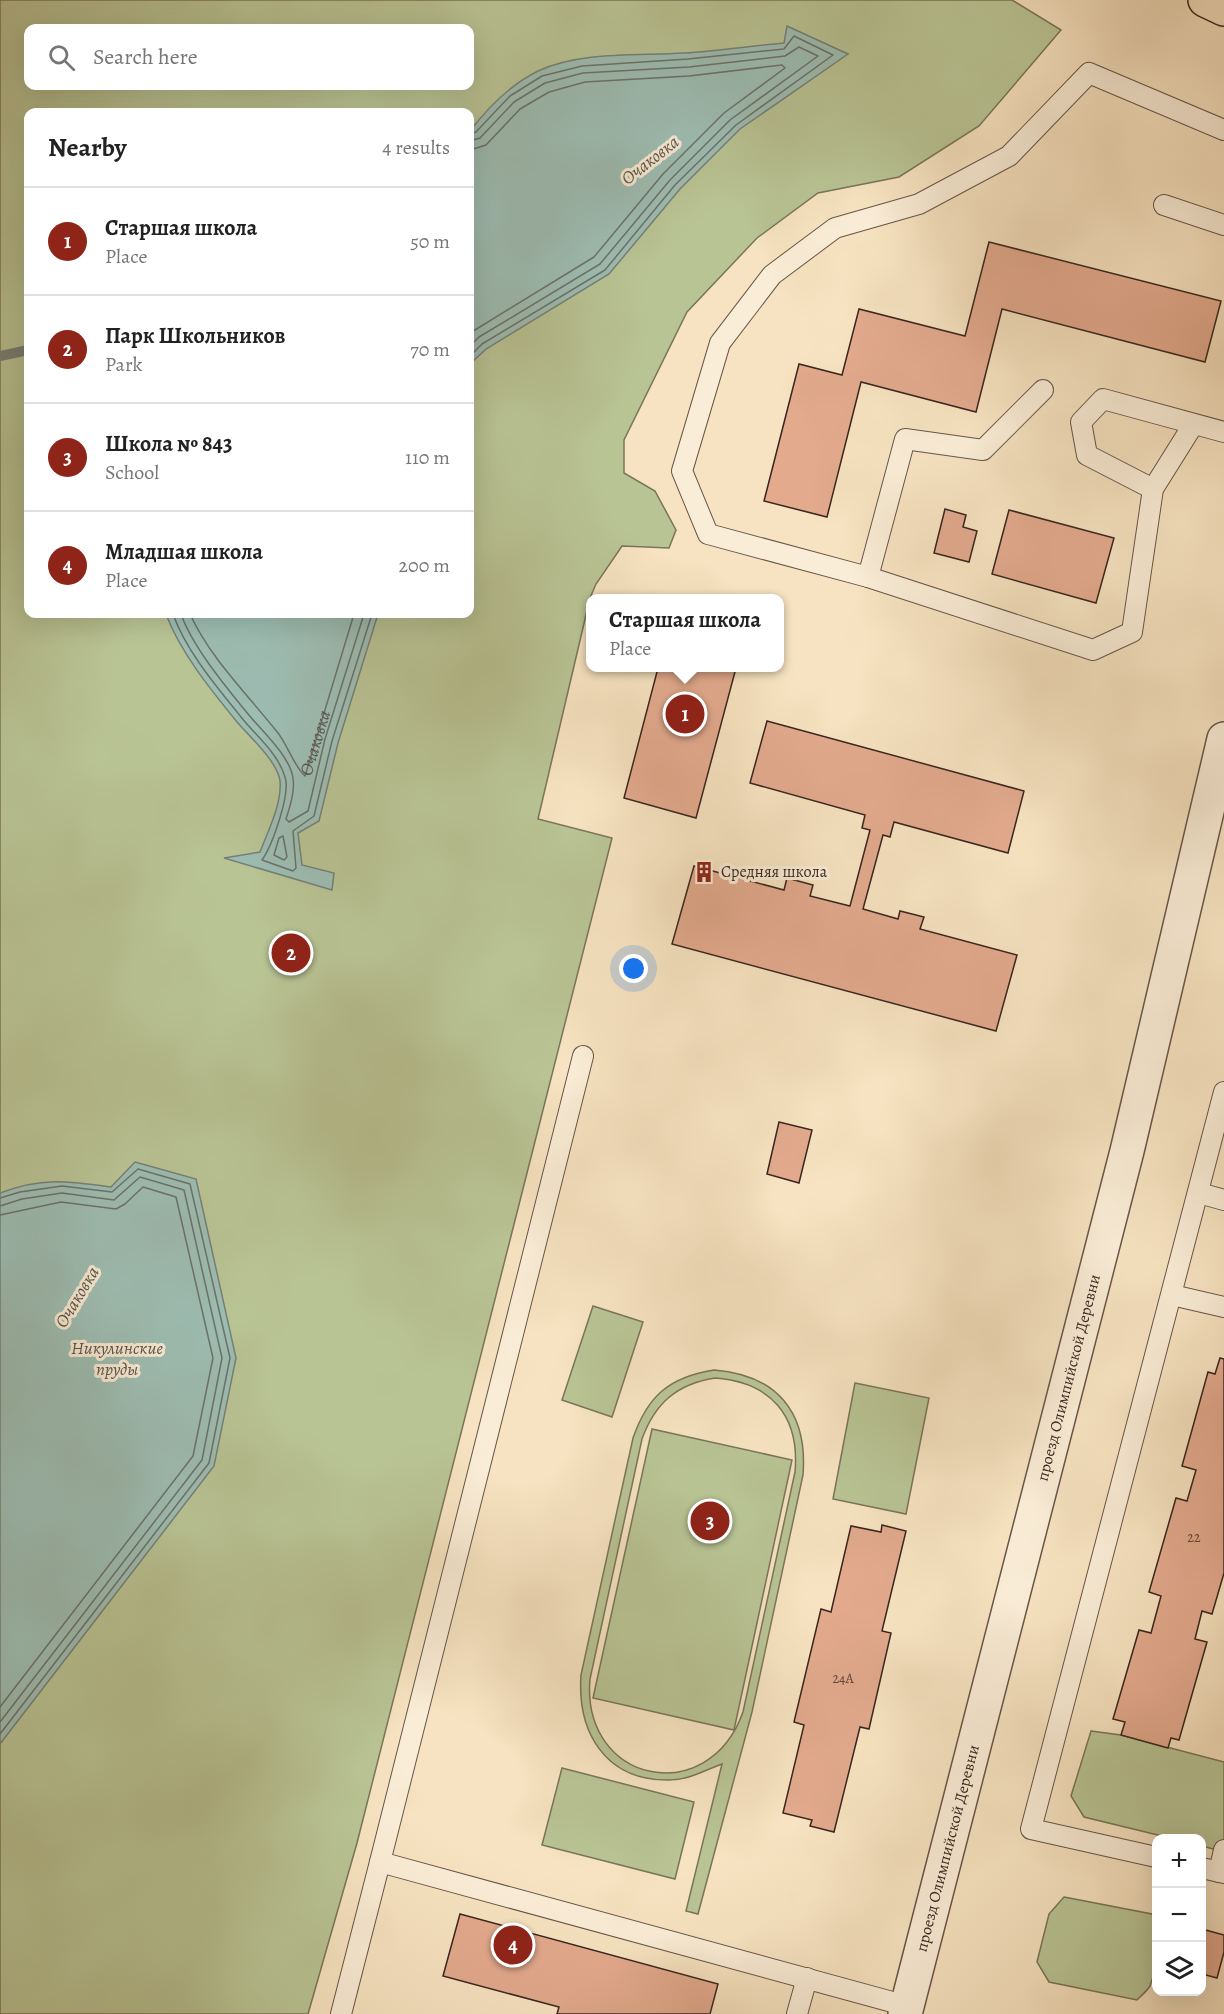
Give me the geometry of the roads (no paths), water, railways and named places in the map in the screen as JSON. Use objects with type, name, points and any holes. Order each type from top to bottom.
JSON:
[{"type":"main road","points":[[1205,0],[1224,9]]},
{"type":"street","name":"проезд Олимпийской Деревни","points":[[906,2010],[1127,1151],[1224,739]]},
{"type":"lane","points":[[1193,424],[1153,489],[1132,632],[1093,650],[868,578],[708,534],[682,471],[720,343],[772,275],[835,228],[919,204],[1009,156],[1089,73],[1224,130]]},
{"type":"lane","points":[[1164,204],[1224,225]]},
{"type":"lane","points":[[868,578],[905,439],[983,450],[1043,390]]},
{"type":"lane","points":[[1153,489],[1087,455],[1081,422],[1103,399],[1193,424],[1223,428]]},
{"type":"lane","points":[[341,2014],[583,1056]]},
{"type":"lane","points":[[1152,1856],[1031,1829],[1224,1092]]},
{"type":"lane","points":[[1198,1193],[1224,1200]]},
{"type":"lane","points":[[1172,1295],[1224,1307]]},
{"type":"lane","points":[[1215,1871],[1224,1850]]},
{"type":"lane","points":[[380,1862],[807,1978],[906,2010]]},
{"type":"lane","points":[[797,2014],[807,1978]]},
{"type":"water","name":"Очаковка","points":[[787,26],[848,54],[740,129],[680,189],[609,274],[486,349],[474,360],[474,126],[492,105],[509,90],[538,71],[572,60],[696,52],[784,43]]},
{"type":"water","name":"Очаковка","points":[[168,618],[377,618],[338,743],[319,821],[298,833],[302,865],[334,873],[332,890],[224,858],[260,852],[277,808],[280,781],[269,758],[217,697],[197,670]]},
{"type":"water","name":"Никулинские пруды","points":[[135,1162],[196,1179],[236,1358],[214,1466],[0,1744],[0,1193],[42,1182],[81,1183],[111,1187]]},
{"type":"waterway","points":[[0,356],[24,351]]},
{"type":"place","name":"Старшая школа","points":[[685,714]]},
{"type":"place","name":"Средняя школа","points":[[704,872]]},
{"type":"place","name":"Парк Школьников","points":[[291,953]]},
{"type":"place","name":"Школа № 843","points":[[710,1521]]},
{"type":"place","name":"Младшая школа","points":[[513,1945]]}]
